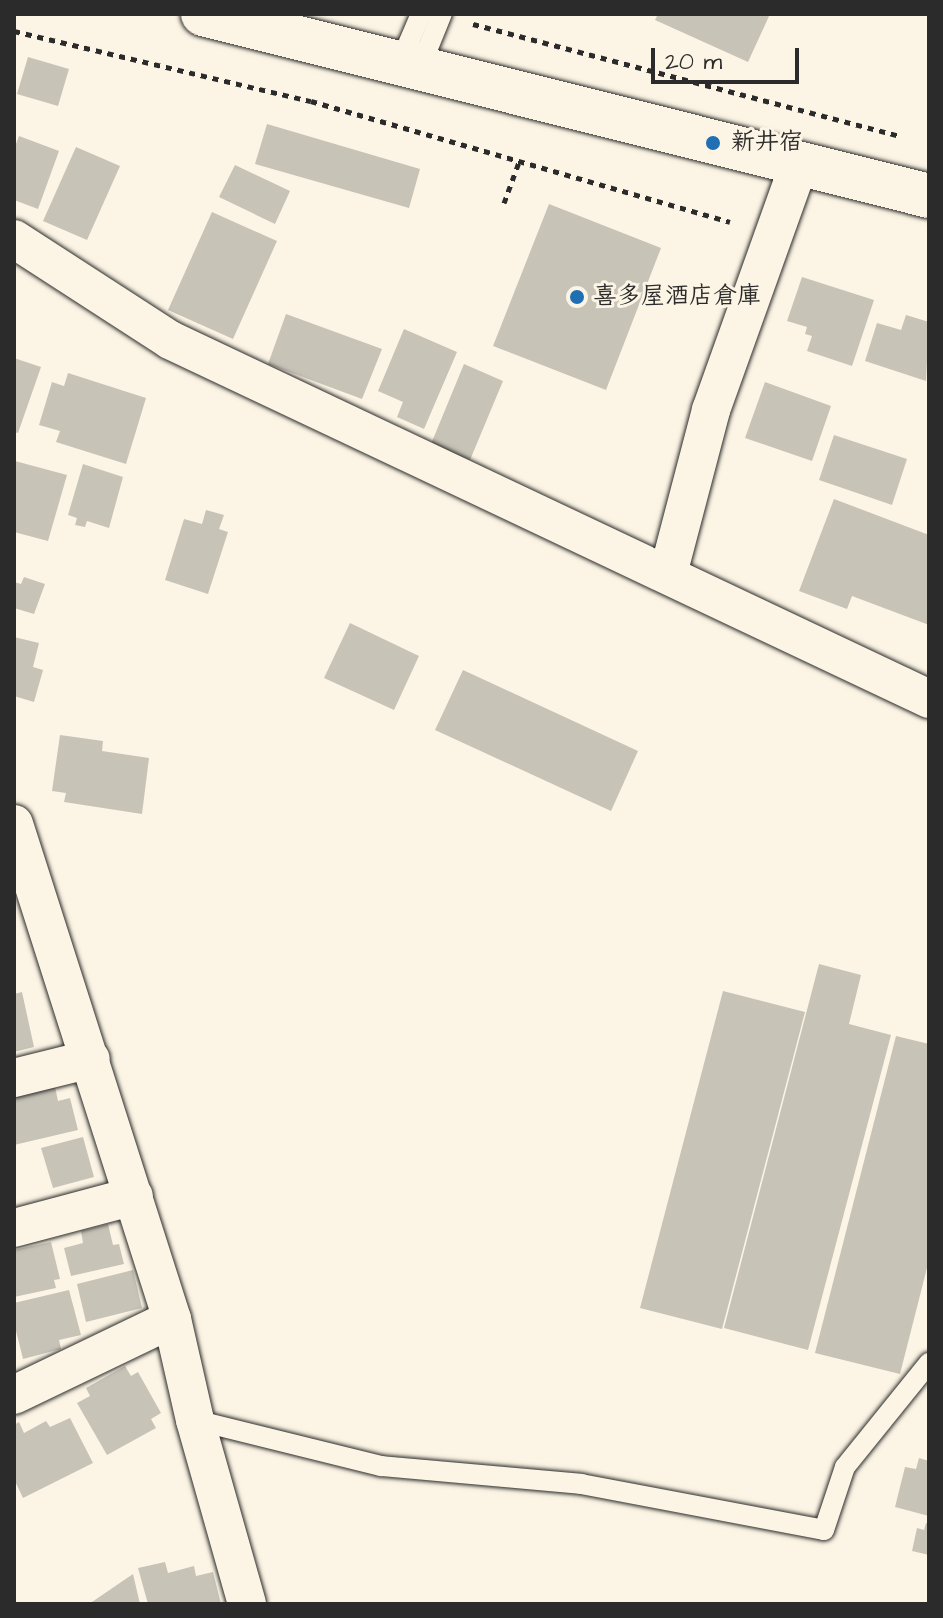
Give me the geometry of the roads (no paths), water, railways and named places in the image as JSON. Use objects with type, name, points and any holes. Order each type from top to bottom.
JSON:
[{"type":"street","points":[[203,14],[929,196]]},
{"type":"street","points":[[668,574],[711,410],[800,162]]},
{"type":"street","points":[[14,239],[170,340],[929,699]]},
{"type":"street","points":[[14,824],[172,1319],[195,1420],[247,1604]]},
{"type":"street","points":[[14,1078],[91,1059]]},
{"type":"street","points":[[14,1228],[134,1196]]},
{"type":"street","points":[[14,1395],[172,1319]]},
{"type":"lane","points":[[411,66],[409,42],[421,14]]},
{"type":"lane","points":[[411,66],[428,48],[442,14]]},
{"type":"lane","points":[[195,1420],[381,1466],[581,1484],[824,1530],[845,1467],[929,1363]]},
{"type":"place","name":"新井宿","points":[[713,143]]},
{"type":"place","name":"喜多屋酒店倉庫","points":[[577,297]]}]
